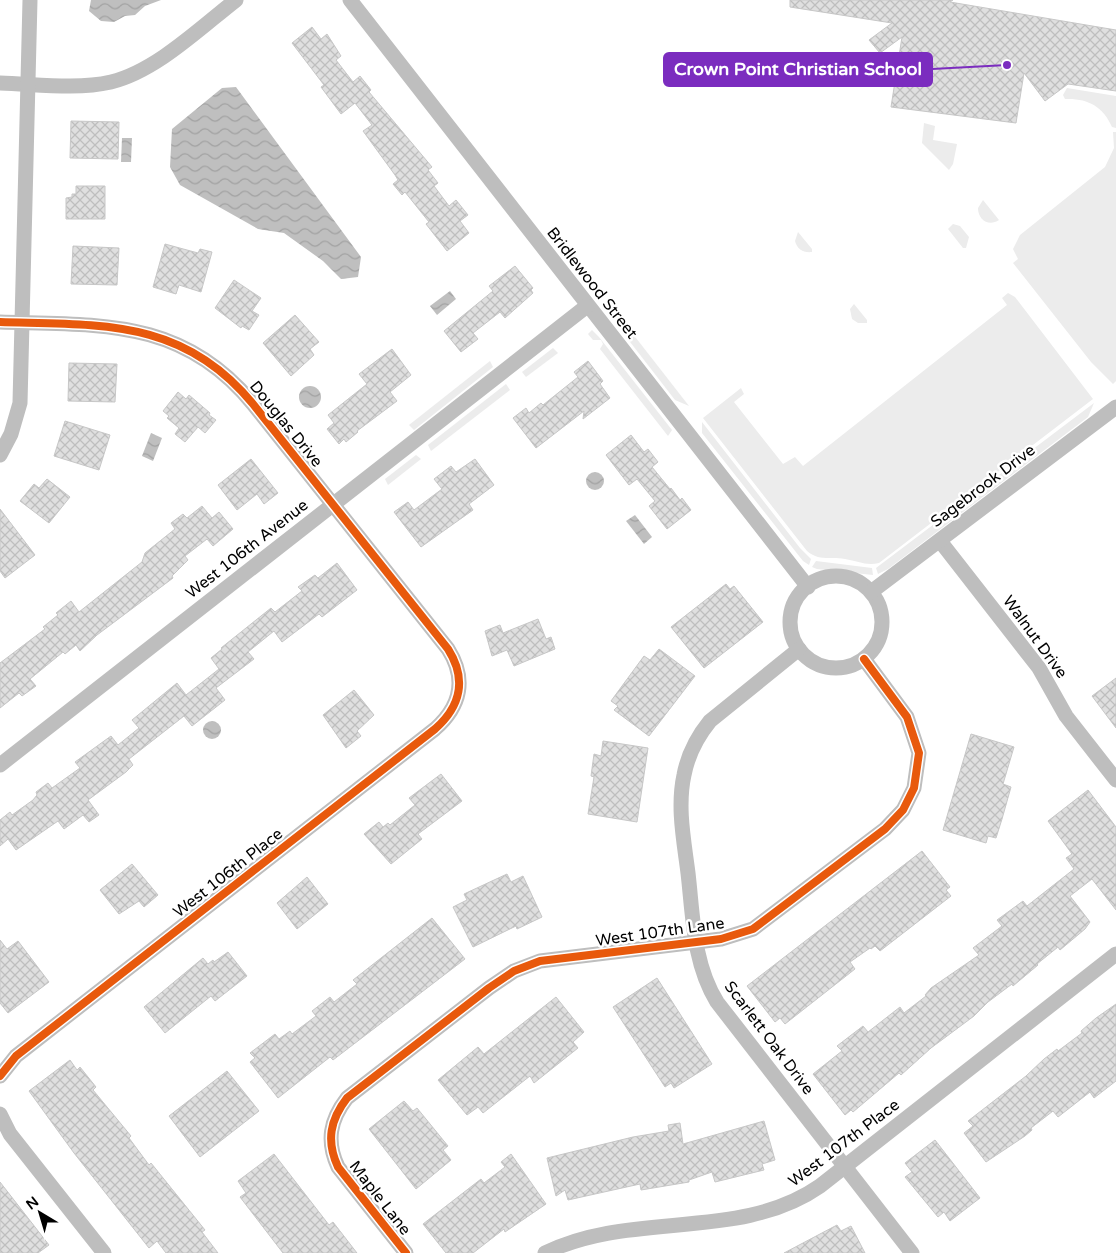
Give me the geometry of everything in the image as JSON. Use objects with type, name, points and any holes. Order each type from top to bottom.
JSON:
[{"type":"street","points":[[0,455],[11,434],[20,403],[30,0]]},
{"type":"street","points":[[0,83],[92,85],[128,77],[152,65],[236,0]]},
{"type":"street","name":"Bridlewood Street","points":[[350,0],[808,587]]},
{"type":"street","name":"West 106th Avenue","points":[[0,765],[587,306]]},
{"type":"street","name":"Douglas Drive","points":[[0,322],[114,326],[152,334],[182,346],[218,369],[241,390],[448,650],[455,661],[459,684]]},
{"type":"street","name":"Sagebrook Drive","points":[[871,592],[1116,406]]},
{"type":"street","name":"Walnut Drive","points":[[940,541],[1039,668],[1066,716],[1116,780]]},
{"type":"street","points":[[840,577],[857,582],[871,592],[880,608],[882,627],[876,645],[864,659],[847,667],[829,668],[812,661],[799,648],[792,633],[791,616],[796,600],[808,587],[823,578],[840,577]]},
{"type":"street","name":"Scarlett Oak Drive","points":[[799,648],[710,721],[699,734],[687,761],[681,790],[682,819],[696,943],[703,972],[717,1002],[912,1253]]},
{"type":"street","name":"West 107th Lane","points":[[330,1129],[339,1109],[347,1098],[489,988],[514,971],[547,960],[696,943],[737,935],[767,920],[885,830],[903,810],[917,776],[919,753],[907,717],[864,659]]},
{"type":"street","name":"West 106th Place","points":[[0,1076],[16,1056],[448,718],[456,705],[459,684]]},
{"type":"street","name":"West 107th Place","points":[[545,1253],[571,1242],[599,1234],[771,1211],[808,1195],[1116,954]]},
{"type":"street","points":[[0,1114],[10,1134],[23,1152],[104,1253]]},
{"type":"street","name":"Maple Lane","points":[[330,1129],[331,1146],[338,1167],[406,1253]]},
{"type":"shaded area","points":[[1067,88],[1116,96],[1116,128],[1112,127],[1104,114],[1093,105],[1080,100],[1065,99],[1063,95]]},
{"type":"shaded area","points":[[924,123],[935,126],[933,140],[957,144],[953,164],[949,170],[922,143]]},
{"type":"shaded area","points":[[1113,132],[1116,132],[1116,381],[1113,384],[1091,362],[1013,263],[1018,259],[1013,249],[1020,235],[1105,167],[1114,148]]},
{"type":"shaded area","points":[[983,200],[999,220],[992,223],[982,219],[978,208]]},
{"type":"shaded area","points":[[953,224],[960,226],[969,237],[966,248],[963,248],[948,229]]},
{"type":"shaded area","points":[[798,232],[812,249],[812,252],[803,251],[797,246],[795,241]]},
{"type":"shaded area","points":[[1008,293],[1015,297],[1093,399],[879,563],[866,564],[840,558],[821,558],[807,551],[703,418],[741,388],[744,394],[734,402],[783,464],[795,457],[803,466],[1007,305],[1002,298]]},
{"type":"shaded area","points":[[854,304],[867,320],[867,323],[858,323],[852,319],[850,309]]},
{"type":"shaded area","points":[[622,320],[689,406],[675,400],[627,338]]},
{"type":"shaded area","points":[[592,330],[599,337],[672,430],[668,436],[600,349],[603,344],[601,340],[593,340],[588,334]]},
{"type":"shaded area","points":[[553,348],[558,353],[526,377],[522,372]]},
{"type":"shaded area","points":[[490,361],[493,367],[414,430],[409,425]]},
{"type":"shaded area","points":[[506,384],[510,390],[431,451],[428,445]]},
{"type":"shaded area","points":[[1094,403],[1088,417],[888,569],[878,574],[876,568]]},
{"type":"shaded area","points":[[702,422],[800,548],[811,559],[809,565],[803,561],[702,433]]},
{"type":"shaded area","points":[[416,455],[421,459],[388,485],[385,479]]},
{"type":"shaded area","points":[[816,561],[872,568],[873,575],[817,569],[812,567]]},
{"type":"water","points":[[91,0],[161,0],[145,6],[135,15],[125,16],[114,22],[101,21],[89,11]]},
{"type":"water","points":[[236,87],[361,257],[358,277],[341,279],[323,261],[284,233],[258,229],[180,185],[170,167],[172,129],[222,88]]},
{"type":"water","points":[[122,138],[132,138],[131,162],[121,162]]},
{"type":"water","points":[[450,291],[456,299],[437,315],[430,306]]},
{"type":"water","points":[[310,386],[318,389],[321,397],[318,405],[310,408],[302,405],[299,397],[302,389]]},
{"type":"water","points":[[151,433],[162,438],[153,461],[142,456]]},
{"type":"water","points":[[595,472],[601,475],[604,481],[601,487],[595,490],[589,487],[586,481],[589,475]]},
{"type":"water","points":[[635,515],[652,537],[644,544],[626,521]]},
{"type":"water","points":[[212,721],[218,724],[221,730],[218,736],[212,739],[206,736],[203,730],[206,724]]},
{"type":"building","points":[[790,0],[953,0],[950,2],[1116,30],[1116,91],[1068,84],[1045,101],[1024,73],[1016,123],[891,107],[902,37],[880,53],[869,40],[892,23],[790,7]]},
{"type":"building","points":[[312,27],[321,39],[327,34],[341,56],[336,60],[353,82],[360,76],[371,90],[369,92],[432,167],[428,170],[438,183],[434,186],[449,206],[456,200],[468,215],[460,221],[469,233],[447,251],[426,224],[429,222],[405,192],[402,195],[393,184],[398,180],[363,131],[372,125],[355,103],[341,114],[321,87],[324,85],[292,43]]},
{"type":"building","points":[[71,121],[119,122],[118,159],[70,158]]},
{"type":"building","points":[[76,186],[105,186],[105,219],[66,219],[66,198],[76,194]]},
{"type":"building","points":[[165,244],[198,253],[200,249],[212,252],[201,292],[179,285],[176,294],[153,287]]},
{"type":"building","points":[[73,246],[119,248],[117,285],[71,284]]},
{"type":"building","points":[[515,266],[533,288],[531,290],[533,293],[505,318],[500,312],[473,333],[478,339],[461,352],[444,331],[493,291],[489,286]]},
{"type":"building","points":[[234,280],[261,298],[252,311],[259,315],[249,330],[242,326],[241,328],[215,308]]},
{"type":"building","points":[[295,315],[319,342],[310,349],[314,355],[291,376],[263,343]]},
{"type":"building","points":[[392,349],[411,375],[390,392],[397,401],[357,431],[346,442],[344,439],[339,444],[327,429],[334,423],[328,415],[367,384],[359,374]]},
{"type":"building","points":[[588,361],[603,381],[600,384],[610,398],[583,419],[584,411],[536,448],[513,418],[526,408],[529,413],[541,403],[543,405],[578,377],[574,372]]},
{"type":"building","points":[[69,363],[117,364],[115,402],[68,401]]},
{"type":"building","points":[[178,392],[186,399],[189,395],[216,420],[205,433],[198,427],[185,442],[175,434],[179,428],[167,418],[169,416],[163,411]]},
{"type":"building","points":[[65,421],[110,435],[99,470],[54,456]]},
{"type":"building","points":[[631,435],[644,452],[648,449],[658,462],[652,467],[691,510],[667,529],[649,506],[655,501],[637,479],[629,485],[606,455]]},
{"type":"building","points":[[251,459],[278,493],[264,504],[257,494],[237,510],[218,485]]},
{"type":"building","points":[[475,459],[494,485],[469,504],[473,510],[421,547],[394,512],[408,502],[414,510],[442,489],[434,479],[451,466],[456,472]]},
{"type":"building","points":[[47,479],[70,497],[49,523],[20,501],[34,484],[39,488]]},
{"type":"building","points":[[202,506],[212,518],[219,512],[233,529],[213,546],[207,539],[185,556],[188,560],[172,576],[173,578],[97,635],[80,651],[76,645],[65,654],[63,652],[30,679],[36,686],[22,696],[19,693],[0,708],[0,663],[45,629],[43,627],[58,615],[56,613],[71,601],[79,612],[142,562],[145,553],[175,529],[171,523],[183,514],[187,518]]},
{"type":"building","points":[[0,509],[35,555],[5,578],[0,571]]},
{"type":"building","points":[[337,563],[357,590],[322,617],[319,614],[282,642],[274,631],[248,652],[254,659],[216,688],[225,700],[192,726],[184,716],[129,759],[133,765],[126,772],[88,800],[99,815],[89,822],[83,815],[64,829],[58,821],[16,850],[8,839],[0,846],[0,820],[10,812],[12,815],[33,800],[37,795],[36,792],[48,783],[52,788],[80,768],[75,762],[111,736],[118,745],[139,728],[132,720],[177,683],[186,695],[219,669],[211,658],[221,648],[271,608],[275,612],[302,591],[298,587],[315,575],[318,578]]},
{"type":"building","points":[[726,584],[730,589],[734,586],[763,622],[704,668],[671,627]]},
{"type":"building","points":[[538,619],[546,639],[551,637],[555,649],[514,666],[507,650],[492,656],[485,631],[500,625],[503,633]]},
{"type":"building","points":[[659,649],[695,676],[649,736],[614,710],[618,706],[611,701],[644,656],[650,660]]},
{"type":"building","points":[[1116,678],[1116,728],[1092,696]]},
{"type":"building","points":[[354,690],[374,715],[357,731],[361,736],[346,748],[323,715]]},
{"type":"building","points":[[971,734],[1014,747],[1003,784],[1011,787],[1002,819],[996,838],[988,836],[986,843],[943,830]]},
{"type":"building","points":[[603,741],[648,748],[637,822],[588,814],[594,777],[591,776],[594,754],[601,756]]},
{"type":"building","points":[[441,774],[462,801],[418,834],[422,839],[391,864],[364,834],[379,822],[383,827],[388,823],[390,825],[415,805],[409,798]]},
{"type":"building","points":[[1088,790],[1116,827],[1116,910],[1092,879],[1070,896],[1090,922],[1085,929],[1060,950],[1058,947],[1013,986],[1012,984],[988,1002],[974,1016],[931,1048],[901,1075],[899,1073],[853,1112],[851,1110],[845,1115],[813,1074],[842,1051],[837,1046],[863,1026],[868,1032],[900,1007],[904,1013],[926,996],[931,988],[979,955],[973,948],[1002,926],[997,920],[1023,901],[1027,906],[1074,869],[1066,858],[1072,854],[1048,821]]},
{"type":"building","points":[[922,851],[950,887],[946,890],[951,896],[880,951],[875,946],[850,962],[855,969],[785,1024],[780,1018],[775,1022],[747,986]]},
{"type":"building","points":[[132,864],[158,895],[144,907],[139,901],[119,914],[100,890]]},
{"type":"building","points":[[507,874],[511,882],[523,876],[542,917],[517,929],[516,926],[473,947],[453,907],[467,900],[464,894]]},
{"type":"building","points":[[307,877],[328,904],[297,929],[277,903]]},
{"type":"building","points":[[432,918],[465,959],[333,1060],[330,1057],[278,1098],[250,1062],[255,1058],[250,1053],[275,1034],[279,1039],[290,1031],[292,1034],[316,1016],[312,1011],[330,997],[334,1002],[357,984],[353,980]]},
{"type":"building","points":[[0,940],[7,949],[18,941],[49,982],[8,1013],[0,1003]]},
{"type":"building","points":[[228,952],[247,976],[215,1001],[211,996],[165,1033],[144,1007],[203,958],[208,964]]},
{"type":"building","points":[[657,978],[712,1064],[674,1088],[671,1083],[665,1087],[613,1007]]},
{"type":"building","points":[[556,997],[584,1032],[573,1042],[578,1048],[534,1083],[530,1076],[483,1113],[478,1107],[467,1115],[438,1080],[478,1047],[484,1054]]},
{"type":"building","points":[[1116,1004],[1116,1081],[1094,1098],[1090,1092],[1058,1117],[1053,1111],[1031,1128],[1032,1130],[1025,1136],[986,1162],[964,1133],[973,1126],[968,1121],[1026,1076],[1044,1059],[1082,1033],[1081,1031],[1096,1018]]},
{"type":"building","points":[[70,1060],[77,1070],[80,1067],[96,1087],[93,1090],[131,1136],[129,1138],[149,1165],[151,1163],[205,1230],[202,1232],[218,1253],[166,1253],[157,1241],[149,1248],[74,1153],[29,1091]]},
{"type":"building","points":[[227,1071],[259,1111],[200,1157],[169,1116]]},
{"type":"building","points":[[404,1101],[413,1111],[417,1108],[448,1146],[443,1150],[451,1160],[416,1189],[369,1129]]},
{"type":"building","points":[[764,1121],[775,1160],[762,1164],[764,1170],[715,1182],[712,1172],[689,1180],[689,1182],[641,1190],[640,1184],[568,1200],[565,1190],[556,1196],[547,1158],[633,1137],[669,1131],[668,1125],[680,1123],[683,1144]]},
{"type":"building","points":[[935,1140],[980,1198],[950,1221],[944,1212],[938,1217],[905,1177],[912,1172],[905,1163]]},
{"type":"building","points":[[274,1154],[329,1225],[333,1222],[357,1253],[283,1253],[240,1197],[246,1193],[238,1181]]},
{"type":"building","points":[[511,1154],[546,1204],[505,1232],[504,1229],[473,1253],[446,1253],[423,1224],[481,1179],[484,1183],[505,1167],[501,1162]]},
{"type":"building","points":[[0,1182],[49,1245],[38,1253],[0,1253]]},
{"type":"building","points":[[837,1225],[841,1231],[851,1226],[865,1253],[784,1253]]},
{"type":"cycle path","points":[[0,322],[72,324],[138,332],[169,341],[198,355],[226,376],[253,404],[448,649],[458,671],[459,681],[456,701],[451,711],[435,729],[16,1056],[0,1076]]},
{"type":"cycle path","points":[[406,1253],[338,1167],[334,1157],[331,1140],[332,1131],[337,1114],[347,1098],[489,988],[514,971],[540,961],[721,939],[753,929],[885,829],[903,810],[914,788],[919,753],[907,717],[864,659]]},
{"type":"place","name":"Crown Point Christian School","points":[[1007,65]]}]
